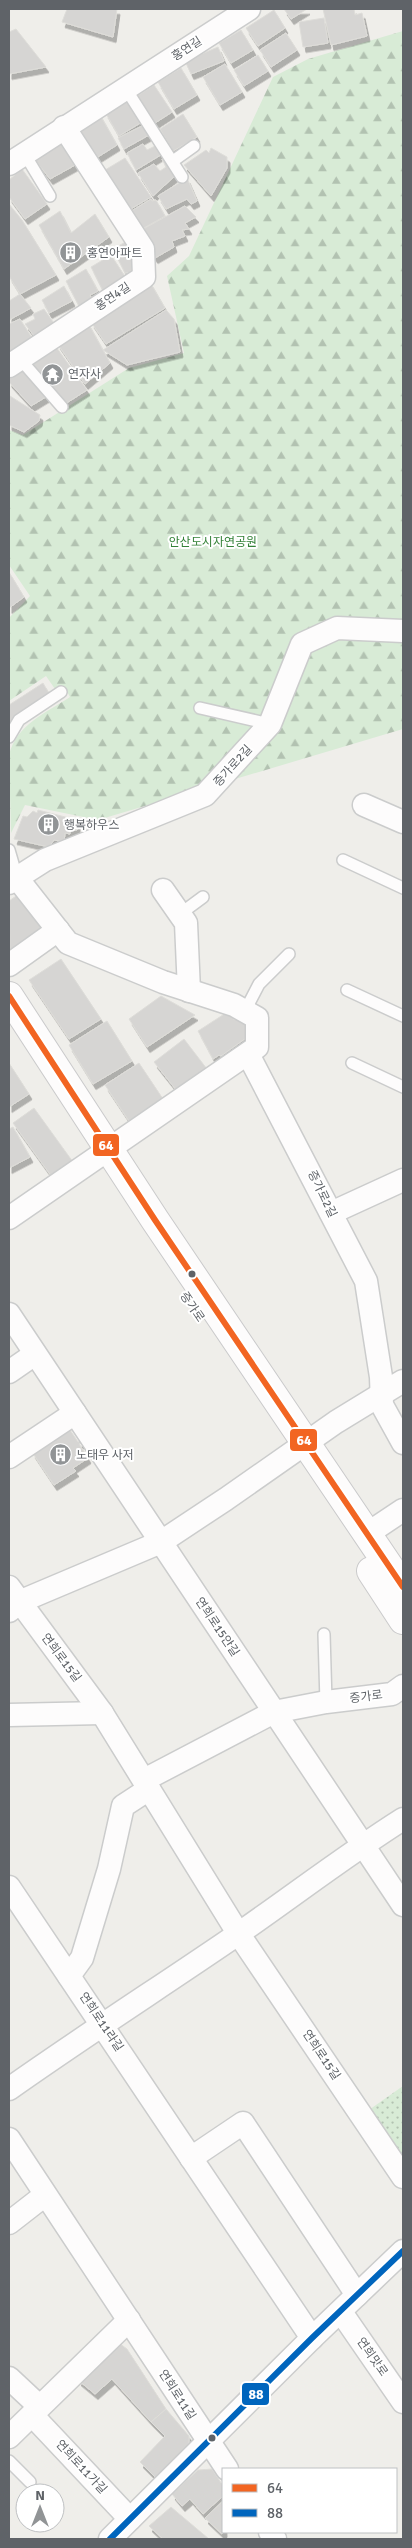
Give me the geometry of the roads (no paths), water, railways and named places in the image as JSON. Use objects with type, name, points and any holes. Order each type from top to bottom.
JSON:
[{"type":"main road","name":"증가로","points":[[9,996],[101,1155]]},
{"type":"main road","name":"증가로","points":[[9,1030],[101,1155],[300,1448],[403,1620]]},
{"type":"main road","name":"증가로","points":[[300,1448],[401,1579]]},
{"type":"street","name":"홍연길","points":[[16,159],[249,9]]},
{"type":"street","name":"홍연4길","points":[[12,362],[144,276],[143,250],[64,127]]},
{"type":"street","name":"증가로2길","points":[[11,878],[45,860],[205,795],[270,724],[302,644],[337,628],[403,631]]},
{"type":"street","points":[[364,804],[403,822]]},
{"type":"street","points":[[9,1218],[258,1048],[257,1018],[234,1005],[189,991],[68,943],[11,878]]},
{"type":"street","points":[[163,890],[186,923],[189,991]]},
{"type":"street","points":[[9,965],[58,930]]},
{"type":"street","name":"증가로2길","points":[[248,1054],[366,1280],[381,1376],[380,1394]]},
{"type":"street","points":[[331,1213],[403,1180]]},
{"type":"street","name":"연희로15안길","points":[[9,1314],[403,1905]]},
{"type":"street","points":[[9,1372],[36,1354]]},
{"type":"street","points":[[12,1600],[161,1542],[380,1394],[403,1381]]},
{"type":"street","points":[[380,1394],[382,1405],[403,1443]]},
{"type":"street","points":[[9,1457],[75,1413]]},
{"type":"street","points":[[368,1534],[403,1510]]},
{"type":"street","name":"연희로15길","points":[[12,1600],[102,1713],[238,1934],[403,2177]]},
{"type":"street","name":"증가로","points":[[274,1712],[326,1702],[392,1694],[403,1686]]},
{"type":"street","points":[[69,1976],[82,1958],[109,1870],[123,1806],[146,1784],[274,1712]]},
{"type":"street","points":[[9,1715],[102,1713]]},
{"type":"street","points":[[9,2089],[102,2023],[238,1934],[363,1844],[403,1819]]},
{"type":"street","name":"연희로11라길","points":[[9,1887],[312,2338]]},
{"type":"street","points":[[191,2158],[243,2123],[357,2295]]},
{"type":"street","name":"연희로11길","points":[[9,2139],[225,2468]]},
{"type":"street","points":[[9,2223],[45,2195]]},
{"type":"street","points":[[110,2539],[312,2338],[403,2251]]},
{"type":"street","name":"연희맛로","points":[[341,2312],[403,2402]]},
{"type":"street","points":[[9,2437],[129,2320]]},
{"type":"street","points":[[9,2378],[36,2410]]},
{"type":"street","name":"연희로11가길","points":[[36,2410],[130,2519]]},
{"type":"lane","points":[[126,89],[182,177]]},
{"type":"lane","points":[[173,161],[194,146]]},
{"type":"lane","points":[[16,159],[50,196]]},
{"type":"lane","points":[[12,362],[62,407]]},
{"type":"lane","points":[[9,737],[19,720],[61,692]]},
{"type":"lane","points":[[200,708],[270,724]]},
{"type":"lane","points":[[9,850],[11,878]]},
{"type":"lane","points":[[343,860],[403,888]]},
{"type":"lane","points":[[180,914],[203,897]]},
{"type":"lane","points":[[245,1011],[259,984],[289,954]]},
{"type":"lane","points":[[347,990],[403,1016]]},
{"type":"lane","points":[[352,1063],[403,1087]]},
{"type":"lane","points":[[324,1634],[326,1702]]},
{"type":"lane","points":[[9,2461],[30,2482]]},
{"type":"place","name":"홍연아파트","points":[[71,253]]},
{"type":"place","name":"연자사","points":[[52,374]]},
{"type":"place","name":"행복하우스","points":[[48,825]]},
{"type":"place","name":"노태우 사저","points":[[60,1455]]},
{"type":"park label","name":"안산도시자연공원","points":[[213,542]]}]
